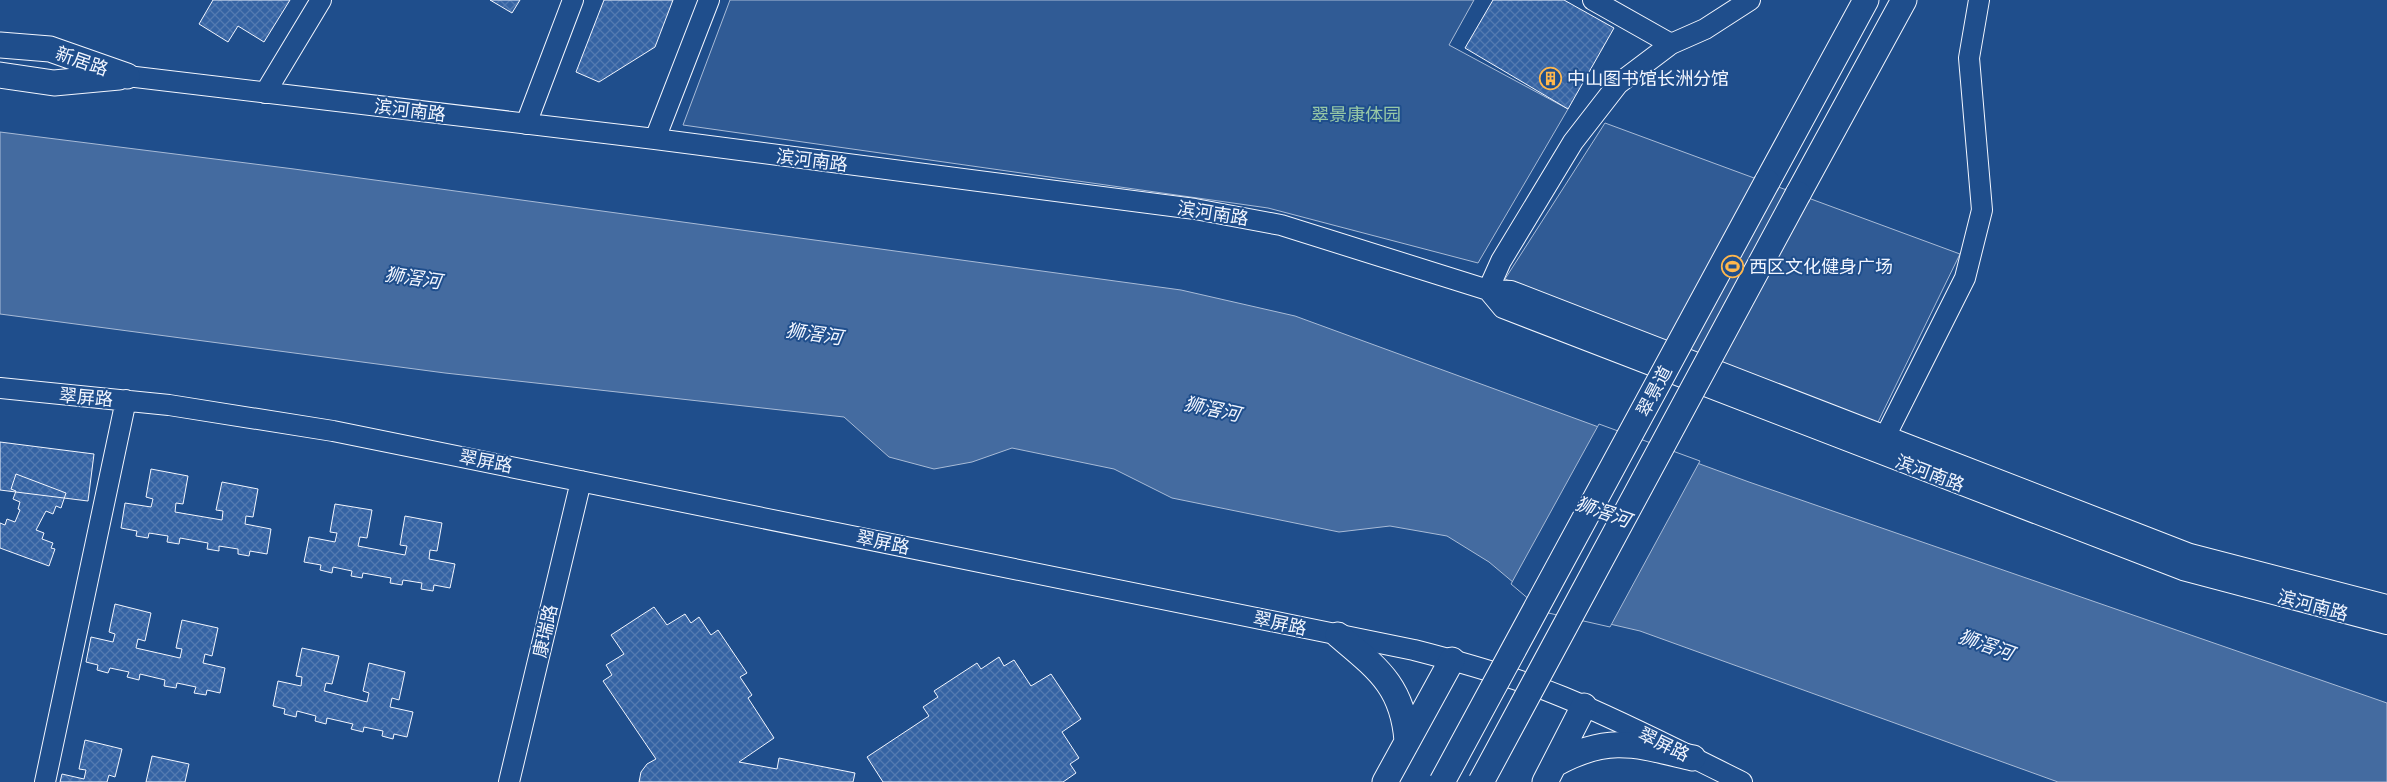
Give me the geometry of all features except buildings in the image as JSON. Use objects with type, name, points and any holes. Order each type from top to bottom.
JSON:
[{"type":"main road","name":"翠景道","points":[[1442,782],[1866,0]]},
{"type":"main road","points":[[1481,782],[1904,0]]},
{"type":"main road","name":"新居路","points":[[0,45],[50,49],[127,76]]},
{"type":"main road","name":"新居路","points":[[0,75],[54,83],[127,76]]},
{"type":"main road","points":[[1338,634],[1386,678],[1402,708],[1408,741]]},
{"type":"main road","points":[[1385,782],[1452,660]]},
{"type":"main road","points":[[1550,773],[1584,706]]},
{"type":"main road","points":[[1550,773],[1574,754],[1593,747],[1614,744],[1635,745],[1693,758]]},
{"type":"street","points":[[265,93],[321,0]]},
{"type":"street","points":[[526,124],[573,0]]},
{"type":"street","points":[[655,139],[709,0]]},
{"type":"street","points":[[1593,0],[1671,44]]},
{"type":"street","points":[[1488,290],[1500,261],[1573,142],[1618,84],[1671,44],[1705,29],[1750,0]]},
{"type":"street","points":[[1884,445],[1965,278],[1982,210],[1969,58],[1979,0]]},
{"type":"street","name":"滨河南路","points":[[127,76],[655,139],[1195,209],[1281,224],[1488,290],[1503,308],[2190,554],[2387,605]]},
{"type":"street","name":"翠屏路","points":[[0,388],[126,400],[242,415],[324,429],[1338,634],[1452,660],[1514,678],[1584,706],[1742,782]]},
{"type":"street","points":[[45,782],[126,400]]},
{"type":"street","name":"滨河南路","points":[[1884,445],[2183,570],[2387,624]]},
{"type":"street","name":"康瑞路","points":[[509,782],[581,481]]},
{"type":"shaded area","name":"翠景康体园","points":[[730,0],[1474,0],[1449,45],[1568,109],[1478,263],[1268,208],[683,125]]},
{"type":"shaded area","name":"西区文化健身广场","points":[[1605,123],[1960,254],[1877,424],[1505,279]]},
{"type":"water","name":"狮滘河","points":[[0,132],[294,169],[1181,290],[1295,316],[1749,482],[2387,703],[2387,782],[2058,782],[1640,631],[1545,609],[1489,562],[1447,536],[1390,526],[1339,532],[1172,498],[1114,469],[1012,448],[972,462],[934,469],[889,457],[844,417],[445,373],[0,314]]},
{"type":"pier","points":[[1599,424],[1700,461],[1610,627],[1544,612],[1511,584]]},
{"type":"place","name":"中山图书馆长洲分馆","points":[[1551,78]]},
{"type":"place","name":"西区文化健身广场","points":[[1733,266]]}]
